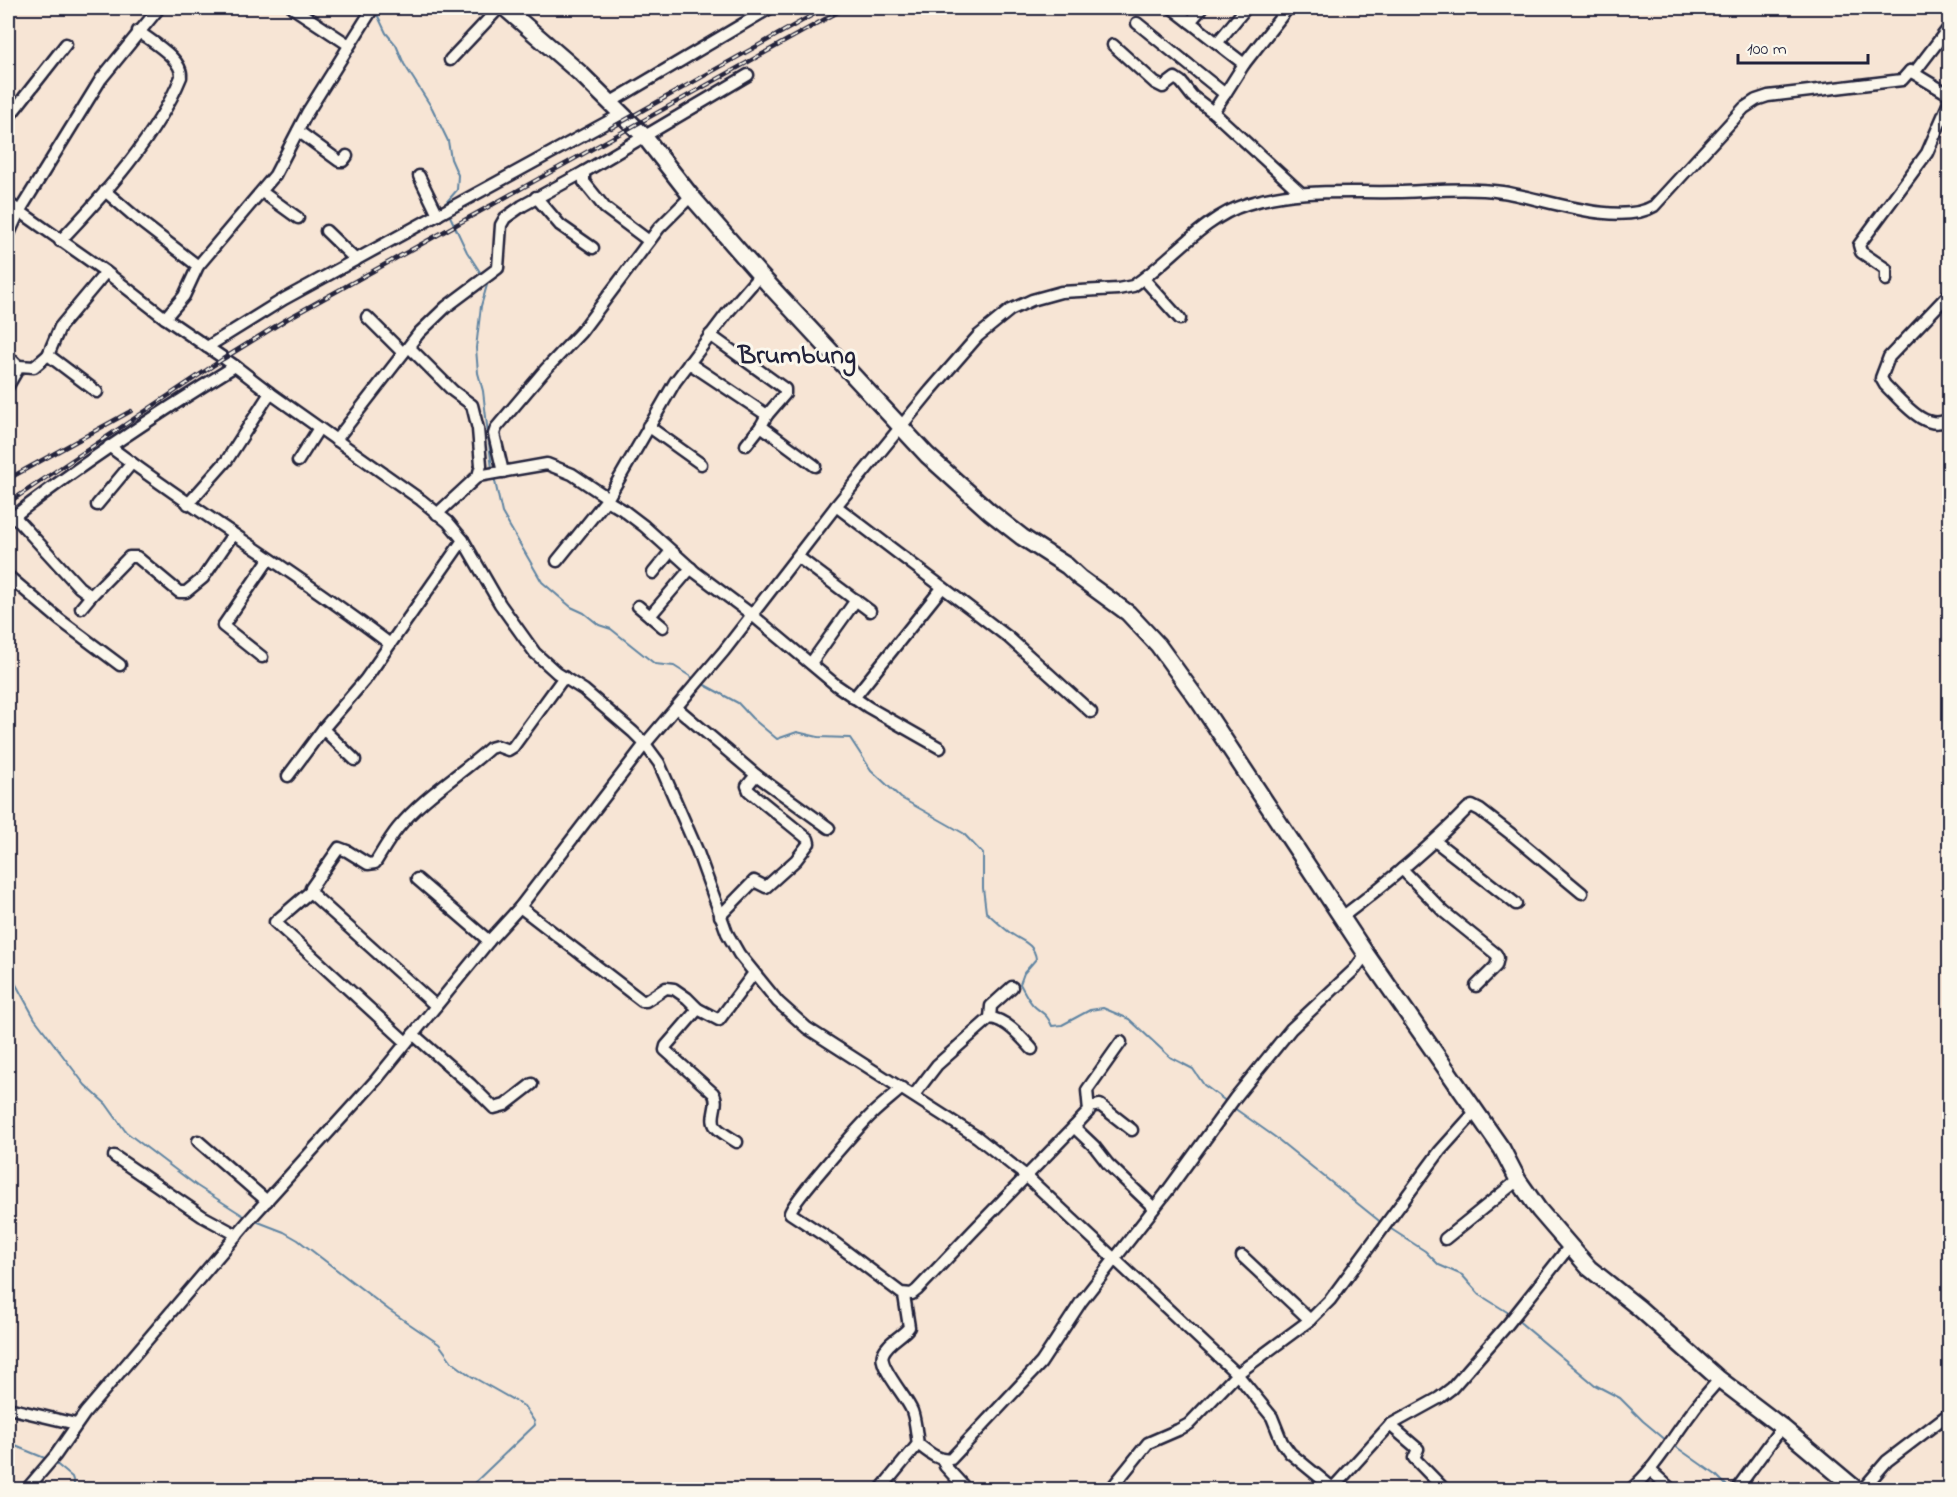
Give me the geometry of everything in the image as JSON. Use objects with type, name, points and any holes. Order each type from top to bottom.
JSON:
[{"type":"street","points":[[8,236],[19,212],[101,79],[159,8]]},
{"type":"street","points":[[293,8],[349,45]]},
{"type":"street","points":[[165,318],[184,296],[198,266],[275,175],[298,131],[373,8]]},
{"type":"street","points":[[450,60],[499,8]]},
{"type":"street","points":[[505,8],[622,96]]},
{"type":"street","points":[[622,96],[770,8]]},
{"type":"street","points":[[1172,8],[1244,64]]},
{"type":"street","points":[[1190,22],[1202,8]]},
{"type":"street","points":[[1217,43],[1246,8]]},
{"type":"street","points":[[1213,112],[1244,64],[1288,8]]},
{"type":"street","points":[[1137,23],[1225,94]]},
{"type":"street","points":[[1910,71],[1914,73],[1950,26]]},
{"type":"street","points":[[60,241],[105,191],[151,133],[181,77],[180,65],[176,60],[138,31]]},
{"type":"street","points":[[8,118],[66,44]]},
{"type":"street","points":[[1113,45],[1155,83],[1163,87],[1175,78],[1181,82],[1192,96],[1213,112],[1301,193]]},
{"type":"street","points":[[1886,280],[1886,269],[1861,252],[1859,245],[1927,153],[1950,98],[1910,71]]},
{"type":"street","points":[[26,1490],[52,1460],[76,1424],[249,1220],[376,1080],[489,941],[520,907],[645,744],[677,708],[901,427],[978,336],[1010,310],[1032,300],[1061,292],[1119,290],[1133,286],[1144,279],[1202,227],[1244,205],[1278,195],[1320,191],[1501,192],[1573,209],[1609,213],[1643,211],[1654,206],[1744,108],[1756,100],[1777,95],[1902,80],[1910,71]]},
{"type":"street","points":[[336,440],[419,333],[446,307],[495,271],[499,263],[503,221],[536,197],[584,172],[748,75]]},
{"type":"street","points":[[622,96],[622,114],[644,136],[691,196],[760,275],[927,455],[990,512],[1022,537],[1067,566],[1128,613],[1158,645],[1200,703],[1366,954],[1502,1149],[1518,1180],[1569,1247],[1589,1268],[1639,1308],[1719,1379],[1782,1427],[1857,1490]]},
{"type":"street","points":[[207,347],[267,308],[622,114]]},
{"type":"street","points":[[298,131],[339,161],[347,156]]},
{"type":"street","points":[[584,172],[584,182],[604,208],[649,241]]},
{"type":"street","points":[[419,176],[440,215]]},
{"type":"street","points":[[105,191],[198,266]]},
{"type":"street","points":[[262,192],[298,218]]},
{"type":"street","points":[[503,472],[494,434],[496,428],[581,332],[659,228],[691,196]]},
{"type":"street","points":[[536,197],[560,225],[593,248]]},
{"type":"street","points":[[8,203],[421,500],[448,522],[463,540],[500,604],[543,661],[584,690],[645,744],[659,763],[686,823],[732,943],[778,1002],[807,1028],[977,1137],[1026,1176],[1237,1374],[1272,1417],[1282,1442],[1290,1453],[1332,1489],[1390,1425],[1439,1398],[1452,1388],[1508,1324],[1569,1247]]},
{"type":"street","points":[[326,231],[356,260]]},
{"type":"street","points":[[8,356],[19,366],[34,367],[48,355],[60,327],[106,272]]},
{"type":"street","points":[[557,561],[607,499],[638,449],[648,426],[689,363],[760,275]]},
{"type":"street","points":[[1144,279],[1180,319]]},
{"type":"street","points":[[1950,293],[1889,357],[1881,378],[1885,385],[1919,418],[1937,423],[1944,422],[1950,417]]},
{"type":"street","points":[[367,317],[472,405],[478,429],[482,476]]},
{"type":"street","points":[[710,335],[785,389],[785,394],[746,445]]},
{"type":"street","points":[[48,355],[97,392]]},
{"type":"street","points":[[689,363],[767,415]]},
{"type":"street","points":[[8,386],[19,366]]},
{"type":"street","points":[[91,596],[79,587],[11,518],[148,419],[236,366]]},
{"type":"street","points":[[188,504],[227,460],[270,393]]},
{"type":"street","points":[[648,426],[700,464]]},
{"type":"street","points":[[761,426],[815,466]]},
{"type":"street","points":[[298,461],[319,428]]},
{"type":"street","points":[[109,446],[188,504],[390,644]]},
{"type":"street","points":[[97,505],[132,463]]},
{"type":"street","points":[[437,514],[482,476],[547,464],[572,474],[637,520],[690,568],[751,614],[854,698],[939,748]]},
{"type":"street","points":[[836,506],[1008,637],[1091,712]]},
{"type":"street","points":[[81,608],[132,556],[137,557],[179,592],[186,592],[203,578],[233,534]]},
{"type":"street","points":[[288,776],[323,729],[359,687],[463,540]]},
{"type":"street","points":[[652,573],[671,551]]},
{"type":"street","points":[[798,557],[870,611]]},
{"type":"street","points":[[262,657],[223,626],[269,559]]},
{"type":"street","points":[[650,616],[690,568]]},
{"type":"street","points":[[8,576],[60,620],[120,665]]},
{"type":"street","points":[[854,698],[942,588]]},
{"type":"street","points":[[811,663],[856,600]]},
{"type":"street","points":[[638,606],[663,627]]},
{"type":"street","points":[[532,1084],[505,1105],[494,1108],[471,1085],[410,1038],[275,922],[311,891],[339,848],[368,864],[375,863],[398,828],[433,794],[490,748],[496,746],[508,750],[513,747],[564,677]]},
{"type":"street","points":[[677,708],[756,775],[829,828]]},
{"type":"street","points":[[323,729],[355,760]]},
{"type":"street","points":[[720,916],[754,881],[767,887],[796,860],[809,843],[808,839],[748,791],[748,785],[756,775]]},
{"type":"street","points":[[1342,917],[1388,882],[1435,841],[1468,808],[1475,807],[1582,893]]},
{"type":"street","points":[[1435,841],[1516,904]]},
{"type":"street","points":[[1402,869],[1444,912],[1496,954],[1498,958],[1496,966],[1476,986]]},
{"type":"street","points":[[417,879],[489,941]]},
{"type":"street","points":[[311,891],[344,924],[436,1006]]},
{"type":"street","points":[[520,907],[637,1000],[646,1001],[666,988],[670,988],[716,1020],[722,1018],[754,974]]},
{"type":"street","points":[[943,1460],[951,1459],[1041,1363],[1081,1302],[1235,1098],[1291,1029],[1355,969],[1366,954]]},
{"type":"street","points":[[914,1095],[937,1065],[990,1018],[991,1006],[1012,987]]},
{"type":"street","points":[[698,1009],[665,1050],[713,1093],[717,1102],[714,1124],[737,1142]]},
{"type":"street","points":[[990,1018],[1004,1024],[1032,1049]]},
{"type":"street","points":[[904,1295],[917,1290],[1088,1113],[1086,1091],[1121,1042]]},
{"type":"street","points":[[902,1088],[869,1117],[803,1193],[790,1209],[790,1213],[831,1240],[904,1295],[909,1327],[885,1350],[882,1359],[884,1366],[912,1411],[918,1444],[943,1460],[945,1466],[967,1490]]},
{"type":"street","points":[[1089,1107],[1100,1105],[1132,1130]]},
{"type":"street","points":[[1110,1490],[1152,1439],[1188,1424],[1237,1374],[1310,1320],[1330,1300],[1440,1151],[1475,1112]]},
{"type":"street","points":[[1074,1127],[1094,1146],[1108,1164],[1154,1208]]},
{"type":"street","points":[[198,1142],[267,1201]]},
{"type":"street","points":[[114,1156],[202,1216],[237,1235]]},
{"type":"street","points":[[1445,1239],[1518,1180]]},
{"type":"street","points":[[1242,1256],[1310,1320]]},
{"type":"street","points":[[1630,1490],[1650,1470],[1676,1437],[1691,1412],[1719,1379]]},
{"type":"street","points":[[8,1408],[76,1424]]},
{"type":"street","points":[[1862,1490],[1887,1461],[1950,1413]]},
{"type":"street","points":[[1390,1425],[1418,1449],[1414,1458],[1445,1490]]},
{"type":"street","points":[[1738,1488],[1782,1427]]},
{"type":"street","points":[[880,1490],[918,1444]]},
{"type":"street","points":[[1650,1470],[1672,1490]]},
{"type":"waterway","points":[[375,10],[386,33],[396,45],[404,64],[432,108],[448,141],[451,159],[458,175],[457,190],[445,206]]},
{"type":"waterway","points":[[449,214],[467,252],[482,275]]},
{"type":"waterway","points":[[486,282],[476,348],[492,469]]},
{"type":"waterway","points":[[494,477],[502,513],[542,582],[571,607],[584,613],[599,625],[611,629],[655,664],[674,666],[696,680]]},
{"type":"waterway","points":[[701,683],[738,703],[777,739],[797,732],[818,737],[850,738],[871,770],[901,798],[963,833],[983,854],[986,912],[1006,930],[1026,942],[1035,953],[1036,959],[1024,973],[1020,984],[1031,1002],[1046,1016],[1052,1026],[1062,1025],[1090,1010],[1103,1008],[1129,1019],[1170,1057],[1193,1069],[1204,1085],[1227,1102]]},
{"type":"waterway","points":[[8,970],[35,1019],[85,1085],[106,1104],[126,1132],[197,1186],[247,1218]]},
{"type":"waterway","points":[[1234,1108],[1275,1137],[1383,1224]]},
{"type":"waterway","points":[[253,1220],[298,1240],[389,1310],[439,1344],[452,1362],[471,1376],[524,1406],[535,1425],[467,1490]]},
{"type":"waterway","points":[[1388,1227],[1425,1251],[1439,1265],[1462,1275],[1480,1295],[1512,1315]]},
{"type":"waterway","points":[[1516,1319],[1595,1385],[1620,1398],[1667,1441]]},
{"type":"waterway","points":[[8,1443],[47,1459]]},
{"type":"waterway","points":[[1672,1444],[1716,1475],[1731,1490]]},
{"type":"waterway","points":[[54,1462],[72,1477],[76,1490]]},
{"type":"railway","points":[[611,128],[825,8]]},
{"type":"railway","points":[[8,503],[223,359],[287,319],[845,8]]},
{"type":"railway","points":[[8,479],[131,411]]},
{"type":"district","name":"Brumbung","points":[[797,354]]}]
